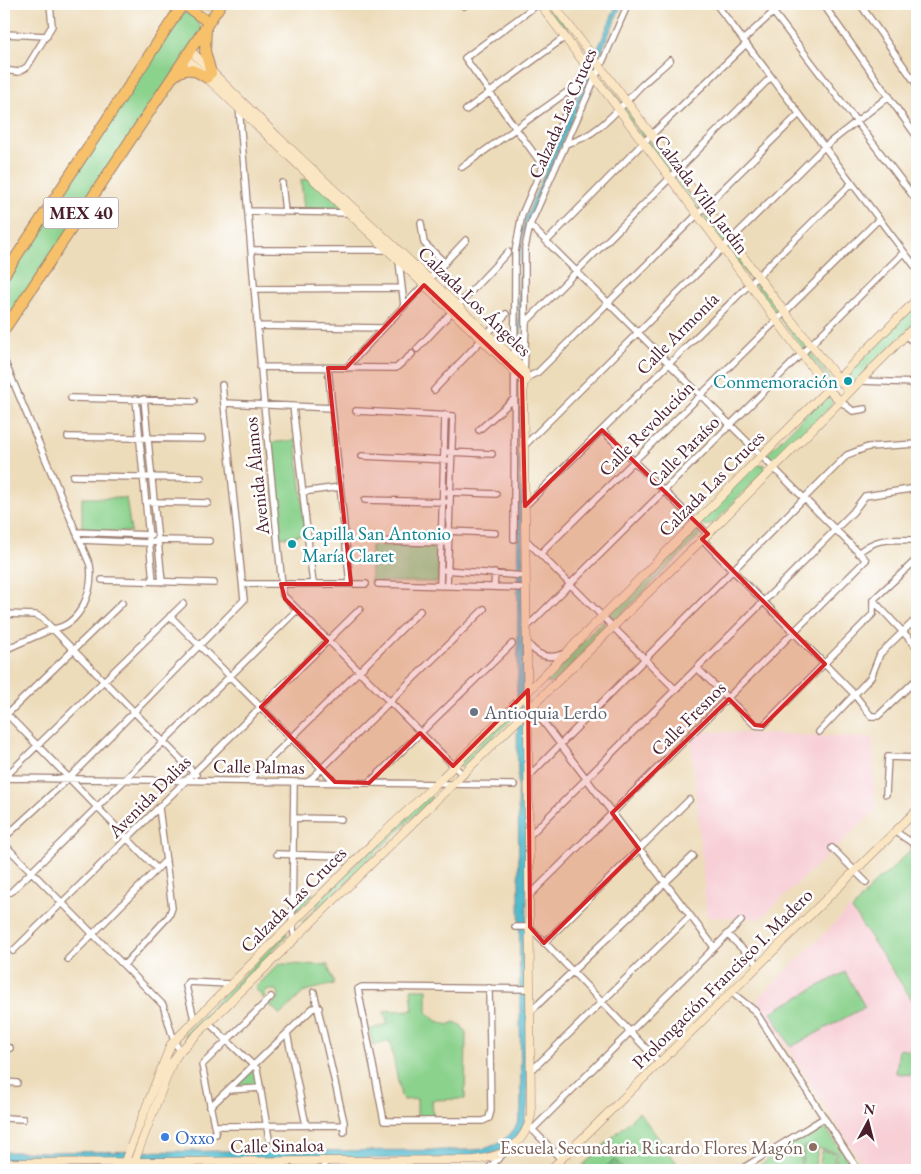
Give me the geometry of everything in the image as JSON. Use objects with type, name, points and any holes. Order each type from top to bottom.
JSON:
[{"type":"highway","name":"MEX 40","points":[[4,275],[183,4]]},
{"type":"highway","points":[[183,4],[208,22],[204,44],[209,76]]},
{"type":"highway","name":"MEX 40","points":[[4,330],[221,4]]},
{"type":"highway","points":[[170,78],[179,71],[188,69],[209,76]]},
{"type":"street","points":[[5,72],[23,71],[47,36],[52,26],[50,4]]},
{"type":"street","points":[[539,4],[465,58],[489,94],[543,166]]},
{"type":"street","name":"Calzada Villa Jardín","points":[[539,4],[802,354],[840,401]]},
{"type":"street","name":"Calzada Villa Jardín","points":[[553,4],[784,311],[849,392]]},
{"type":"street","name":"Calzada Las Cruces","points":[[521,375],[525,326],[525,248],[530,225],[628,4]]},
{"type":"street","points":[[716,4],[917,269]]},
{"type":"street","points":[[547,241],[782,4]]},
{"type":"street","points":[[824,4],[917,137]]},
{"type":"street","points":[[860,4],[917,85]]},
{"type":"street","points":[[770,5],[774,13],[917,201]]},
{"type":"street","points":[[4,34],[47,36]]},
{"type":"street","points":[[466,110],[565,37]]},
{"type":"street","name":"Calzada Los Ángeles","points":[[187,54],[239,110],[275,139]]},
{"type":"street","name":"Calzada Las Cruces","points":[[514,359],[516,238],[522,214],[591,54]]},
{"type":"street","points":[[565,144],[580,142],[620,110],[670,60]]},
{"type":"street","name":"Calzada Los Ángeles","points":[[209,76],[240,100],[275,139],[316,178],[348,213],[387,250],[427,282],[455,308],[521,375]]},
{"type":"street","points":[[525,326],[530,317],[671,179],[771,77]]},
{"type":"street","points":[[462,167],[577,85]]},
{"type":"street","points":[[525,445],[824,147],[888,96]]},
{"type":"street","name":"Avenida Álamos","points":[[240,100],[239,110],[249,211],[260,366],[282,595],[358,673],[463,775]]},
{"type":"street","points":[[521,375],[538,372],[800,114]]},
{"type":"street","name":"Calzada Los Ángeles","points":[[316,178],[359,212],[399,250],[427,282]]},
{"type":"street","points":[[282,183],[285,212]]},
{"type":"street","name":"Calle Armonía","points":[[525,506],[852,183]]},
{"type":"street","points":[[249,211],[359,212]]},
{"type":"street","name":"Calle Revolución","points":[[541,553],[879,218]]},
{"type":"street","points":[[421,223],[424,243],[445,263]]},
{"type":"street","points":[[530,225],[858,553],[872,542],[879,540],[917,540]]},
{"type":"street","points":[[427,282],[466,240]]},
{"type":"street","points":[[251,250],[399,250]]},
{"type":"street","name":"Calzada Los Ángeles","points":[[399,250],[404,306]]},
{"type":"street","points":[[260,366],[396,368],[415,352],[508,252]]},
{"type":"street","name":"Calle Paraíso","points":[[526,628],[904,252]]},
{"type":"street","name":"Calzada Los Ángeles","points":[[346,368],[427,282]]},
{"type":"street","points":[[254,288],[402,288]]},
{"type":"street","name":"Calzada Las Cruces","points":[[125,1161],[164,1058],[174,1041],[194,1019],[374,842],[436,784],[917,299]]},
{"type":"street","points":[[434,390],[506,314]]},
{"type":"street","name":"Calzada Las Cruces","points":[[131,1170],[172,1064],[180,1051],[705,537],[917,324]]},
{"type":"street","points":[[257,326],[383,328]]},
{"type":"street","points":[[906,335],[917,346]]},
{"type":"street","name":"Calzada Los Ángeles","points":[[484,336],[514,359],[521,375]]},
{"type":"street","points":[[4,360],[90,565],[89,591],[77,614],[60,628],[52,629],[4,649],[4,657]]},
{"type":"street","points":[[328,368],[350,584]]},
{"type":"street","points":[[514,539],[514,399],[521,375]]},
{"type":"street","points":[[521,375],[525,445],[528,690],[530,1127],[561,1159]]},
{"type":"street","points":[[861,381],[916,383],[917,407]]},
{"type":"street","points":[[4,838],[68,779],[244,600],[222,385]]},
{"type":"street","points":[[71,398],[194,400]]},
{"type":"street","points":[[136,399],[153,582]]},
{"type":"street","points":[[144,399],[162,582]]},
{"type":"street","points":[[479,430],[514,399]]},
{"type":"street","points":[[840,401],[853,411],[865,409]]},
{"type":"street","points":[[224,403],[332,408]]},
{"type":"street","points":[[293,406],[313,584]]},
{"type":"street","points":[[356,411],[452,415],[447,586]]},
{"type":"street","points":[[440,586],[445,415]]},
{"type":"street","points":[[602,430],[696,522],[705,537],[734,571],[854,694],[871,716],[878,716],[917,679]]},
{"type":"street","points":[[68,437],[202,439]]},
{"type":"street","points":[[529,776],[854,451],[868,447],[917,444]]},
{"type":"street","points":[[444,452],[492,454]]},
{"type":"street","points":[[362,456],[451,460]]},
{"type":"street","points":[[73,476],[201,478]]},
{"type":"street","points":[[302,492],[340,487]]},
{"type":"street","points":[[529,836],[857,508],[865,496],[917,488]]},
{"type":"street","points":[[443,492],[496,494]]},
{"type":"street","points":[[365,500],[450,502]]},
{"type":"street","points":[[146,502],[208,503]]},
{"type":"street","points":[[441,531],[495,533]]},
{"type":"street","points":[[76,532],[149,535],[159,540]]},
{"type":"street","points":[[526,539],[676,690]]},
{"type":"street","points":[[80,540],[150,543],[159,540],[209,542]]},
{"type":"street","points":[[372,541],[449,543]]},
{"type":"street","name":"Calle Fresnos","points":[[529,896],[866,560],[858,553]]},
{"type":"street","points":[[698,668],[755,725],[766,724],[873,614],[874,600],[917,559]]},
{"type":"street","points":[[440,570],[526,576]]},
{"type":"street","points":[[494,587],[495,573]]},
{"type":"street","points":[[514,575],[514,586]]},
{"type":"street","points":[[102,580],[214,583]]},
{"type":"street","points":[[243,584],[366,584]]},
{"type":"street","points":[[378,584],[514,586],[526,588]]},
{"type":"street","points":[[874,600],[917,647]]},
{"type":"street","points":[[122,603],[5,714],[157,869]]},
{"type":"street","points":[[4,778],[183,604]]},
{"type":"street","name":"Avenida Dalias","points":[[14,951],[360,609]]},
{"type":"street","points":[[308,782],[484,609]]},
{"type":"street","points":[[11,892],[296,610]]},
{"type":"street","points":[[248,781],[420,611]]},
{"type":"street","points":[[4,614],[39,616],[201,780]]},
{"type":"street","points":[[170,616],[335,782]]},
{"type":"street","points":[[819,732],[873,674],[875,662],[880,654],[917,618]]},
{"type":"street","points":[[526,641],[532,649],[546,657],[563,654]]},
{"type":"street","points":[[369,783],[512,644]]},
{"type":"street","points":[[513,705],[528,709],[538,715],[714,947]]},
{"type":"street","points":[[514,723],[520,724],[528,732]]},
{"type":"street","points":[[886,794],[888,757],[917,758]]},
{"type":"street","name":"Calle Palmas","points":[[4,778],[514,785]]},
{"type":"street","points":[[294,782],[292,922],[296,939]]},
{"type":"street","points":[[544,943],[689,800]]},
{"type":"street","points":[[124,965],[169,916],[172,908],[159,808]]},
{"type":"street","name":"Prolongación Francisco I. Madero","points":[[550,1170],[917,810]]},
{"type":"street","points":[[294,818],[341,819]]},
{"type":"street","points":[[896,832],[916,844]]},
{"type":"street","points":[[4,844],[163,1005],[174,1041],[180,1051]]},
{"type":"street","points":[[832,848],[866,882]]},
{"type":"street","points":[[277,854],[340,856]]},
{"type":"street","points":[[530,1012],[693,856]]},
{"type":"street","points":[[68,959],[166,860]]},
{"type":"street","points":[[531,1071],[690,916]]},
{"type":"street","points":[[530,1127],[630,1032],[742,921]]},
{"type":"street","points":[[517,927],[528,927],[660,1063]]},
{"type":"street","points":[[728,934],[758,964]]},
{"type":"street","points":[[194,1019],[186,986],[188,982],[230,984]]},
{"type":"street","points":[[488,988],[491,1110],[489,1118],[483,1121],[384,1121],[358,989],[488,988],[528,988]]},
{"type":"street","points":[[314,992],[319,1008],[344,1132]]},
{"type":"street","points":[[732,992],[755,1011],[858,1170]]},
{"type":"street","points":[[216,1134],[201,1067],[271,997]]},
{"type":"street","points":[[210,1107],[313,1008],[319,1008]]},
{"type":"street","points":[[209,1023],[254,1065],[258,1072],[269,1139]]},
{"type":"street","points":[[287,1034],[306,1125]]},
{"type":"street","points":[[4,1082],[17,1083]]},
{"type":"street","points":[[228,1090],[261,1088]]},
{"type":"street","points":[[4,1118],[23,1118]]},
{"type":"street","points":[[740,1170],[824,1118]]},
{"type":"street","points":[[215,1126],[344,1125]]},
{"type":"street","name":"Calle Sinaloa","points":[[4,1163],[66,1167],[125,1161],[221,1166],[271,1162],[474,1160],[503,1154],[516,1144],[530,1127]]},
{"type":"street","points":[[487,1170],[503,1154]]},
{"type":"street","points":[[322,1170],[326,1161]]},
{"type":"street","points":[[154,1162],[172,1170]]},
{"type":"street","points":[[271,1162],[291,1170]]},
{"type":"street","points":[[396,1162],[401,1168],[407,1170]]},
{"type":"highlighted area","points":[[424,285],[522,378],[525,506],[602,430],[708,534],[702,539],[825,664],[763,726],[755,725],[729,699],[612,813],[639,849],[544,943],[530,927],[528,690],[453,766],[420,733],[369,783],[335,782],[261,707],[327,641],[285,599],[281,584],[351,584],[328,368],[346,368]]},
{"type":"shaded area","points":[[699,731],[873,738],[875,811],[760,919],[707,917],[691,739]]},
{"type":"shaded area","points":[[850,908],[917,1009],[917,1170],[866,1170],[757,1000]]},
{"type":"green space","points":[[195,4],[220,4],[214,9],[204,10]]},
{"type":"green space","points":[[544,4],[550,4],[582,49],[578,50]]},
{"type":"green space","points":[[186,13],[195,16],[202,30],[4,328],[4,276],[177,14]]},
{"type":"green space","points":[[602,77],[831,379],[830,381],[806,353],[599,80]]},
{"type":"green space","points":[[313,178],[348,211],[304,210],[301,180]]},
{"type":"green space","points":[[917,302],[917,321],[855,382],[847,381],[845,376]]},
{"type":"green space","points":[[824,396],[831,397],[833,400],[831,406],[778,460],[768,460],[767,454]]},
{"type":"green space","points":[[296,440],[306,534],[279,538],[269,443]]},
{"type":"green space","points":[[757,464],[765,465],[764,471],[713,524],[704,526],[701,520]]},
{"type":"green space","points":[[82,498],[126,498],[131,532],[92,531],[82,528]]},
{"type":"green space","points":[[694,528],[698,529],[700,535],[618,618],[610,618],[608,614]]},
{"type":"green space","points":[[371,546],[438,546],[438,582],[371,582]]},
{"type":"green space","points":[[602,622],[605,623],[606,631],[552,684],[545,682],[544,680]]},
{"type":"green space","points":[[511,713],[515,716],[461,768],[458,765]]},
{"type":"green space","points":[[428,794],[432,798],[303,924],[319,901]]},
{"type":"green space","points":[[913,847],[917,853],[917,1007],[852,910],[878,879],[888,873]]},
{"type":"green space","points":[[295,888],[313,894],[296,912]]},
{"type":"green space","points":[[286,933],[288,934],[272,951],[269,958],[188,1038],[184,1034]]},
{"type":"green space","points":[[279,964],[328,965],[334,984],[305,991],[280,1015],[269,1004],[277,1000],[279,994],[276,990],[266,990],[264,999],[255,988]]},
{"type":"green space","points":[[845,972],[865,1007],[791,1047],[771,1012]]},
{"type":"green space","points":[[411,989],[427,989],[427,1012],[435,1020],[448,1025],[454,1022],[461,1025],[466,1033],[465,1099],[432,1100],[433,1117],[417,1117],[417,1099],[404,1100],[401,1096],[390,1041],[373,1046],[369,1030],[388,1024],[384,1011],[413,1010]]},
{"type":"green space","points":[[899,1049],[917,1052],[917,1076],[896,1073]]},
{"type":"green space","points":[[254,1065],[260,1088],[230,1089]]},
{"type":"green space","points":[[639,1112],[682,1170],[578,1170]]},
{"type":"green space","name":"Escuela Secundaria Ricardo Flores Magón","points":[[823,1124],[854,1170],[835,1170],[837,1152],[804,1146],[799,1170],[787,1168],[786,1170],[752,1170]]},
{"type":"green space","points":[[805,1148],[818,1150],[814,1170],[801,1168]]},
{"type":"green space","points":[[822,1151],[835,1153],[833,1170],[819,1170]]},
{"type":"green space","points":[[615,1159],[624,1170],[602,1170]]},
{"type":"water","points":[[617,4],[622,4],[528,221],[523,241],[520,370],[525,680],[521,710],[525,735],[526,773],[528,1099],[525,1118],[520,1132],[513,1142],[504,1149],[493,1153],[480,1156],[448,1158],[4,1161],[4,1152],[474,1150],[499,1143],[512,1132],[516,1125],[520,1117],[521,1108],[517,750],[517,379],[520,239],[525,219]]},
{"type":"place","name":"Conmemoración","points":[[848,381]]},
{"type":"place","name":"Capilla San Antonio María Claret","points":[[292,544]]},
{"type":"place","name":"Antioquia Lerdo","points":[[474,712]]},
{"type":"place","name":"Oxxo","points":[[165,1137]]},
{"type":"place","name":"Escuela Secundaria Ricardo Flores Magón","points":[[813,1147]]}]
